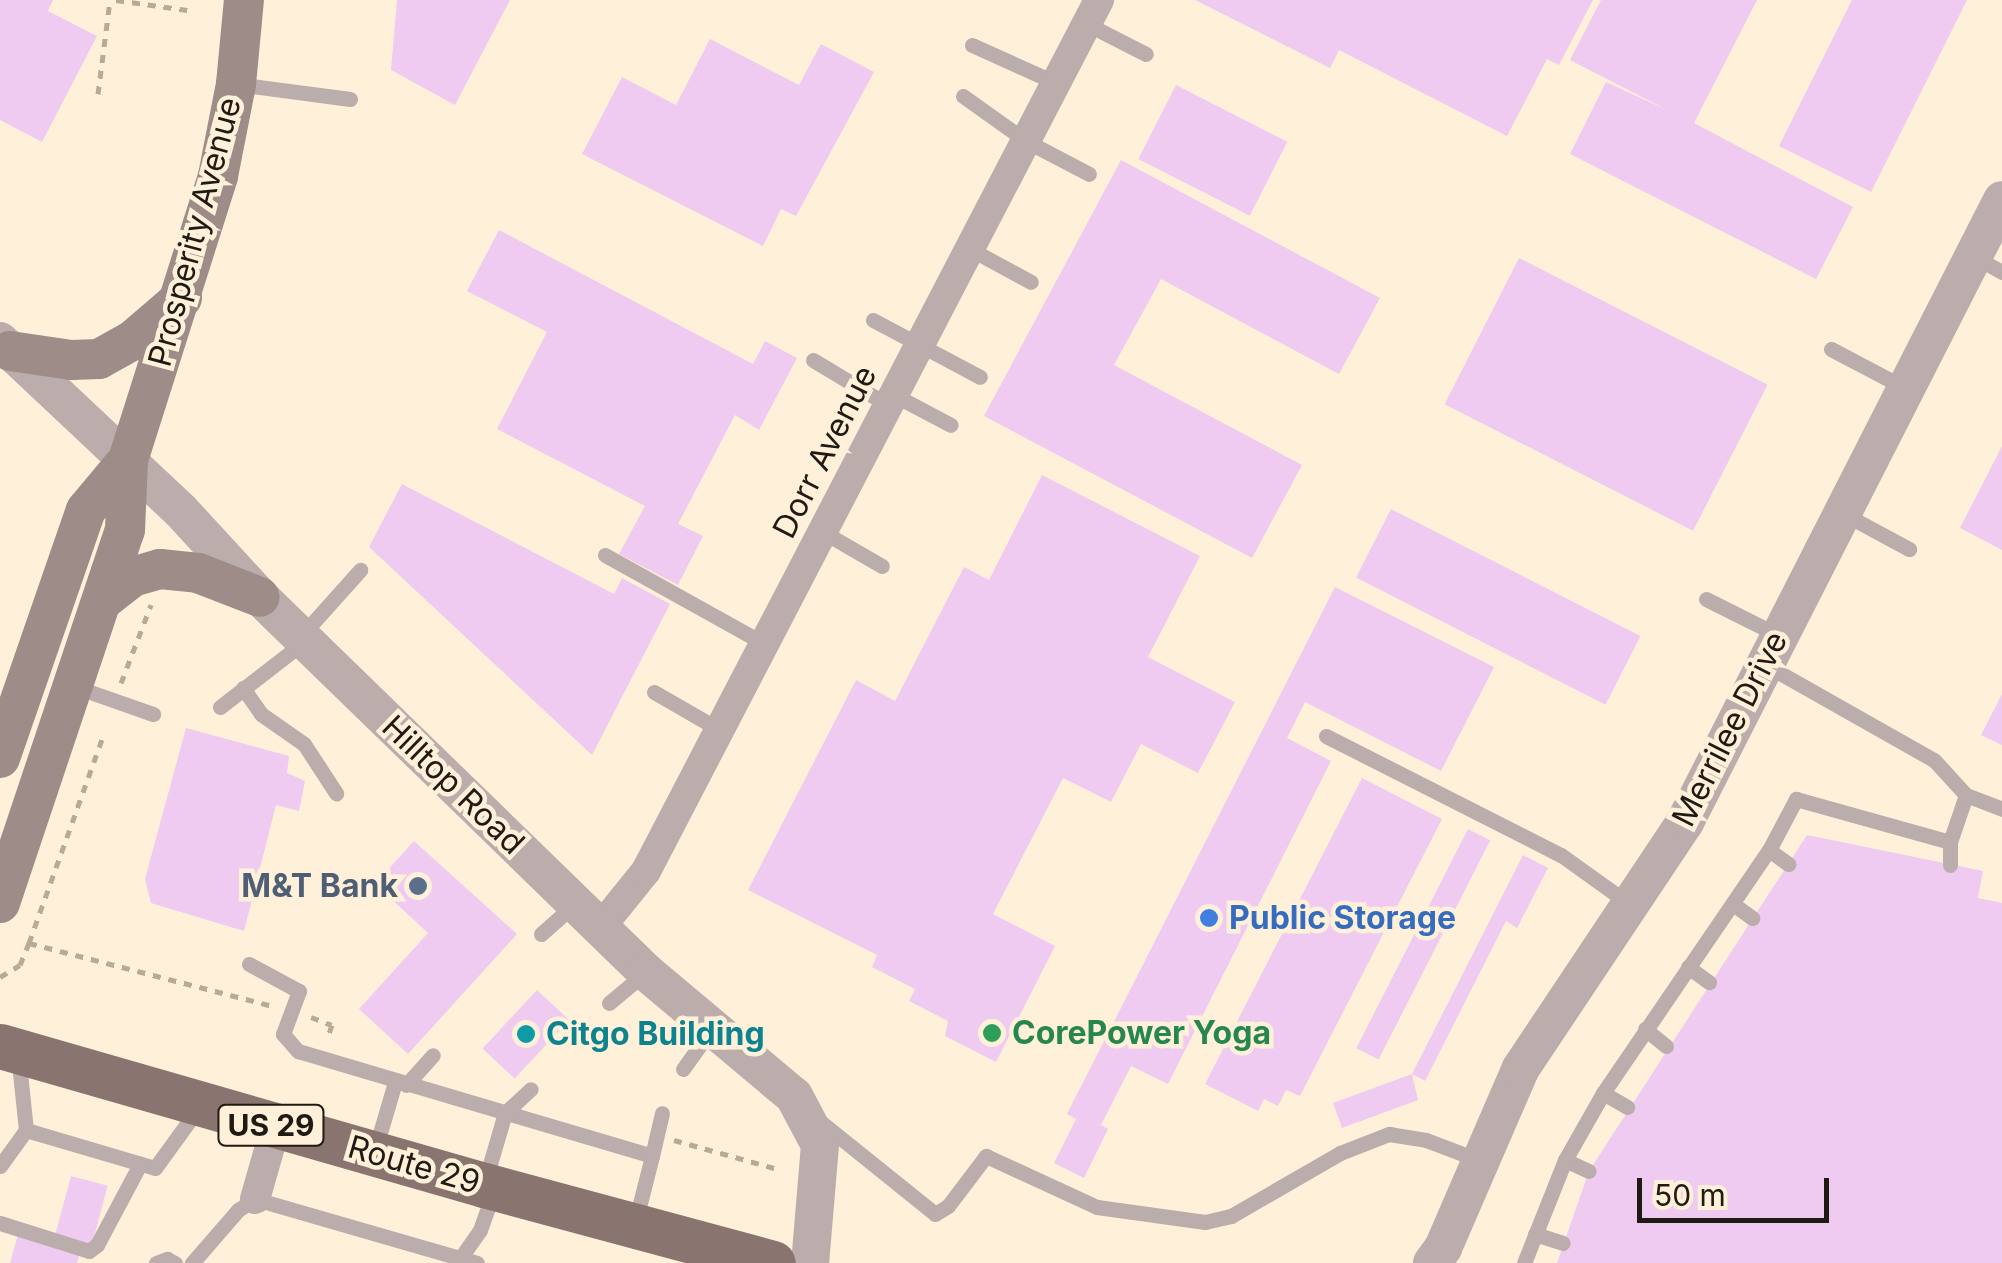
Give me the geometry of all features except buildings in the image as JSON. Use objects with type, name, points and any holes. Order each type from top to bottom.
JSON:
[{"type":"main road","name":"Prosperity Avenue","points":[[0,903],[126,530],[128,460],[218,176],[236,84],[244,0]]},
{"type":"main road","points":[[5,346],[53,358],[100,360],[132,341],[182,298]]},
{"type":"main road","name":"Prosperity Avenue","points":[[0,758],[86,510],[128,460]]},
{"type":"main road","points":[[102,600],[132,577],[160,569],[198,573],[260,597]]},
{"type":"main road","name":"Route 29","points":[[9,1048],[490,1187],[773,1263]]},
{"type":"street","name":"Dorr Avenue","points":[[587,916],[646,872],[1093,12]]},
{"type":"street","name":"Merrilee Drive","points":[[1439,1258],[1479,1160],[1530,1053],[1685,822],[1905,388],[1988,264],[2002,200]]},
{"type":"street","name":"Hilltop Road","points":[[5,346],[82,422],[128,460],[260,597],[587,916],[646,972],[794,1096],[820,1145],[810,1263]]},
{"type":"street","points":[[255,1199],[276,1126]]},
{"type":"lane","points":[[1093,12],[1146,54]]},
{"type":"lane","points":[[972,45],[1056,83]]},
{"type":"lane","points":[[236,84],[350,98]]},
{"type":"lane","points":[[963,96],[1026,141],[1089,174]]},
{"type":"lane","points":[[970,249],[1031,282]]},
{"type":"lane","points":[[873,320],[980,378]]},
{"type":"lane","points":[[1831,349],[1905,388]]},
{"type":"lane","points":[[813,360],[951,425]]},
{"type":"lane","points":[[1841,512],[1909,549]]},
{"type":"lane","points":[[822,532],[882,566]]},
{"type":"lane","points":[[606,555],[765,644]]},
{"type":"lane","points":[[220,708],[303,638],[360,570]]},
{"type":"lane","points":[[1706,599],[1771,649],[1934,760],[1966,795],[2002,809]]},
{"type":"lane","points":[[73,686],[154,714]]},
{"type":"lane","points":[[243,688],[261,714],[304,744],[336,793]]},
{"type":"lane","points":[[654,692],[720,730]]},
{"type":"lane","points":[[1326,736],[1560,855],[1632,906]]},
{"type":"lane","points":[[1950,865],[1950,842],[1966,795]]},
{"type":"lane","points":[[1524,1263],[1565,1160],[1603,1094],[1769,850],[1796,799],[1950,842]]},
{"type":"lane","points":[[1769,850],[1788,864]]},
{"type":"lane","points":[[1733,904],[1752,918]]},
{"type":"lane","points":[[540,934],[587,916]]},
{"type":"lane","points":[[249,964],[264,976],[299,991],[283,1034],[288,1046],[400,1083],[652,1156]]},
{"type":"lane","points":[[1688,968],[1709,982]]},
{"type":"lane","points":[[609,1003],[646,972]]},
{"type":"lane","points":[[683,1069],[712,1028]]},
{"type":"lane","points":[[1645,1029],[1666,1046]]},
{"type":"lane","points":[[0,1166],[26,1130],[9,1048]]},
{"type":"lane","points":[[374,1154],[400,1083],[433,1055]]},
{"type":"lane","points":[[192,1263],[238,1210],[255,1199],[465,1261],[480,1230],[506,1114],[531,1089]]},
{"type":"lane","points":[[1603,1094],[1627,1106]]},
{"type":"lane","points":[[794,1096],[840,1139],[935,1214],[948,1206],[986,1156],[1097,1207],[1206,1222],[1231,1216],[1340,1153],[1389,1134],[1426,1140],[1479,1160]]},
{"type":"lane","points":[[26,1130],[155,1168],[202,1104]]},
{"type":"lane","points":[[634,1225],[662,1113]]},
{"type":"lane","points":[[1565,1160],[1589,1171]]},
{"type":"lane","points":[[0,1223],[89,1250],[97,1245],[140,1164]]},
{"type":"lane","points":[[1535,1234],[1563,1243]]},
{"type":"lane","points":[[156,1263],[174,1263]]},
{"type":"path","points":[[98,94],[113,0],[194,11]]},
{"type":"path","points":[[120,686],[143,617],[153,602]]},
{"type":"path","points":[[0,977],[20,966],[30,944],[104,733]]},
{"type":"path","points":[[30,944],[81,953],[289,1011]]},
{"type":"place","name":"M&T Bank","points":[[418,886]]},
{"type":"place","name":"Public Storage","points":[[1209,918]]},
{"type":"place","name":"CorePower Yoga","points":[[992,1033]]},
{"type":"place","name":"Citgo Building","points":[[526,1034]]}]
